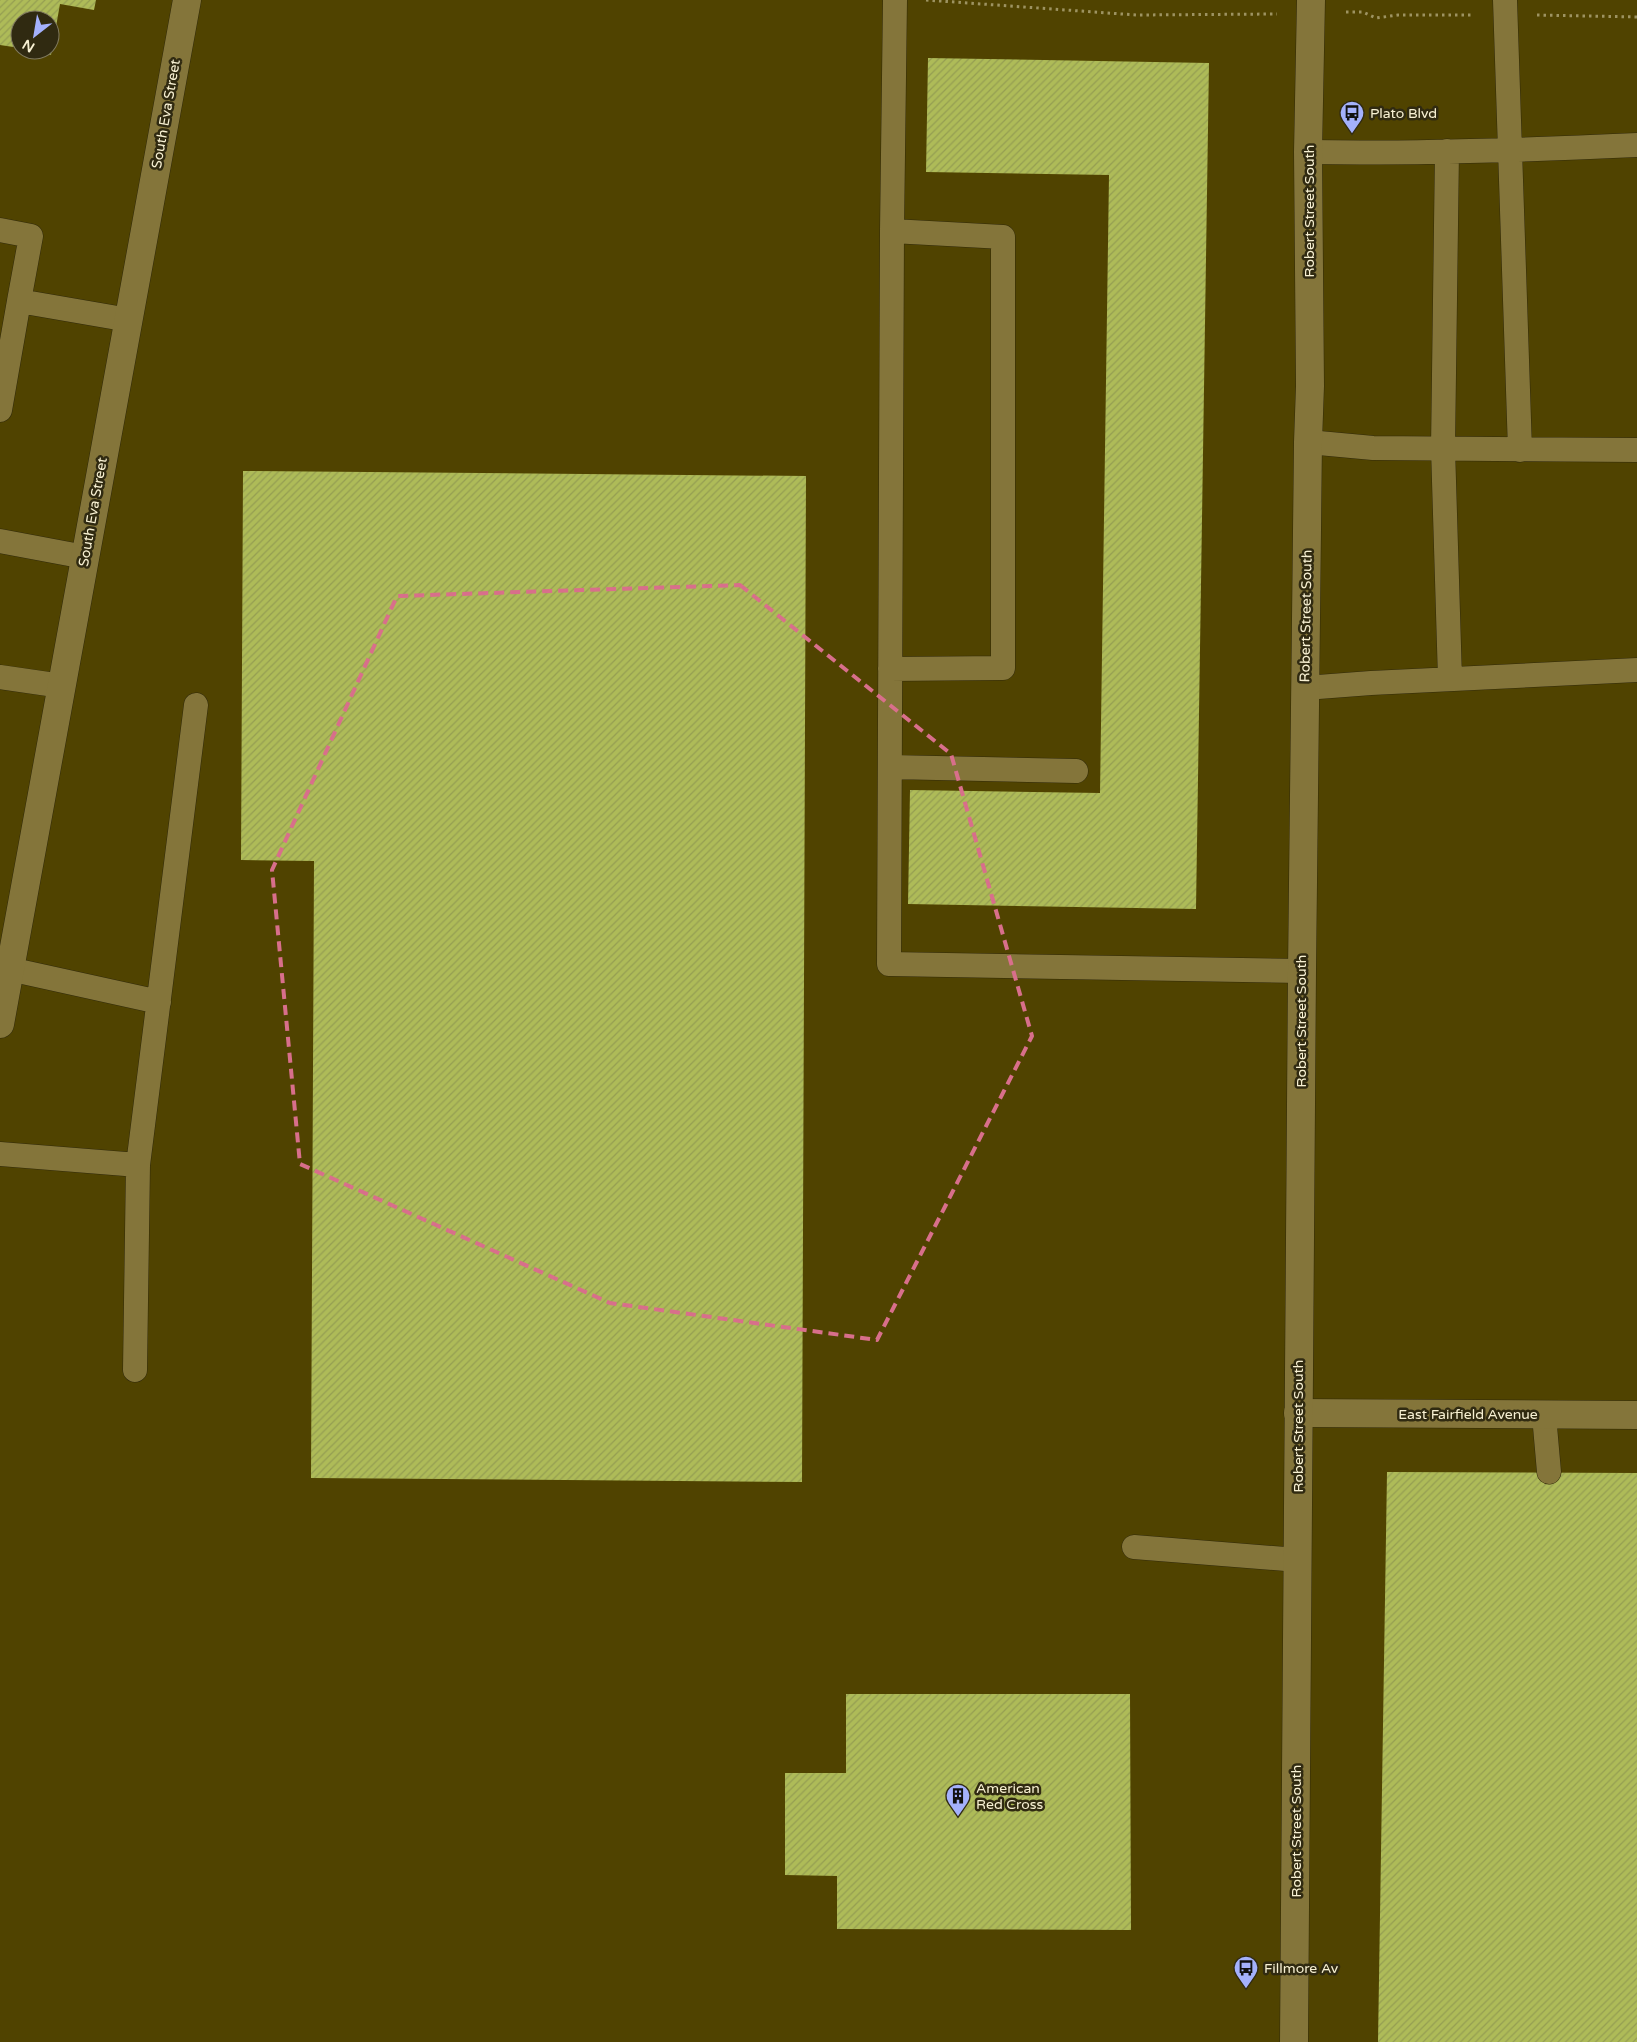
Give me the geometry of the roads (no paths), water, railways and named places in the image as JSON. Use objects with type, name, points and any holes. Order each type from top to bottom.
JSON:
[{"type":"main road","name":"South Eva Street","points":[[0,1024],[5,968],[62,686],[187,0]]},
{"type":"main road","name":"Robert Street South","points":[[1294,2042],[1302,971],[1310,386],[1308,152],[1311,0]]},
{"type":"main road","name":"East Fairfield Avenue","points":[[1298,1413],[1637,1415]]},
{"type":"lane","points":[[894,0],[889,964],[1302,971]]},
{"type":"lane","points":[[1506,0],[1520,450]]},
{"type":"lane","points":[[1308,152],[1511,151],[1637,145]]},
{"type":"lane","points":[[1447,151],[1443,448],[1450,679]]},
{"type":"lane","points":[[0,230],[31,236],[0,410]]},
{"type":"lane","points":[[890,669],[1003,668],[1003,237],[892,231]]},
{"type":"lane","points":[[19,301],[128,320]]},
{"type":"lane","points":[[1308,442],[1373,448],[1637,450]]},
{"type":"lane","points":[[0,541],[85,557]]},
{"type":"lane","points":[[1305,688],[1371,682],[1637,670]]},
{"type":"lane","points":[[0,677],[62,686]]},
{"type":"lane","points":[[135,1370],[138,1165],[196,705]]},
{"type":"lane","points":[[890,767],[1076,771]]},
{"type":"lane","points":[[5,968],[159,1002]]},
{"type":"lane","points":[[0,1154],[138,1165]]},
{"type":"lane","points":[[1544,1414],[1549,1472]]},
{"type":"lane","points":[[1134,1547],[1298,1560]]},
{"type":"place","name":"Plato Blvd","points":[[1352,134]]},
{"type":"place","name":"American Red Cross","points":[[958,1817]]},
{"type":"place","name":"Fillmore Av","points":[[1246,1989]]}]
